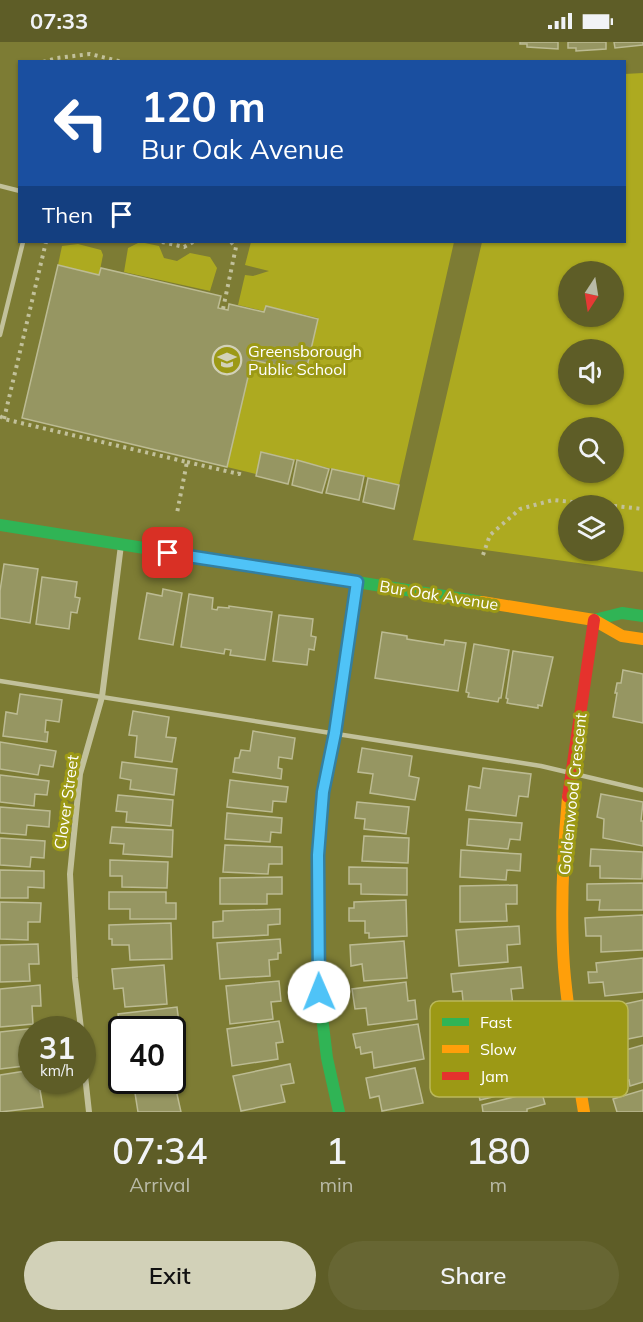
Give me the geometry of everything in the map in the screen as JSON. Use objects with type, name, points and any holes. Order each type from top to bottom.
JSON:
[{"type":"street","name":"Bur Oak Avenue","points":[[0,525],[594,620],[622,636],[643,639]]},
{"type":"street","name":"Clover Street","points":[[79,1016],[75,978],[70,874],[80,774],[102,697],[121,545]]},
{"type":"street","points":[[339,1112],[327,1058],[321,1003],[318,855],[323,792],[335,733],[357,582]]},
{"type":"street","name":"Bur Oak Avenue","points":[[594,620],[622,613],[643,616]]},
{"type":"street","name":"Goldenwood Crescent","points":[[568,1001],[562,945],[563,850],[571,774],[594,620]]},
{"type":"street","points":[[87,1094],[89,1112]]},
{"type":"street","name":"Goldenwood Crescent","points":[[582,1097],[584,1112]]},
{"type":"lane","points":[[0,186],[18,190]]},
{"type":"lane","points":[[0,335],[23,243]]},
{"type":"lane","points":[[0,681],[541,766],[643,790]]},
{"type":"path","points":[[50,60],[90,54],[115,60]]},
{"type":"path","points":[[46,243],[2,418],[239,474],[240,470]]},
{"type":"path","points":[[166,243],[184,247],[191,243]]},
{"type":"path","points":[[223,309],[236,247],[232,243]]},
{"type":"path","points":[[177,513],[188,462]]},
{"type":"path","points":[[483,555],[490,535],[520,509],[558,501]]},
{"type":"path","points":[[624,507],[643,509]]},
{"type":"shaded area","points":[[643,73],[643,572],[564,561],[624,561],[624,495],[558,495],[558,560],[413,540],[482,243],[626,243],[626,74]]},
{"type":"shaded area","points":[[138,243],[159,246],[164,258],[177,261],[190,253],[210,257],[217,268],[210,291],[124,272],[128,248]]},
{"type":"shaded area","points":[[251,243],[454,243],[399,485],[262,452],[256,474],[227,467],[252,360],[306,371],[318,318],[266,306],[264,311],[238,305],[245,275],[253,276],[269,271],[245,265]]},
{"type":"shaded area","points":[[78,244],[101,250],[103,255],[99,275],[58,265],[62,246]]},
{"type":"building","points":[[520,42],[558,42],[558,49],[527,47],[527,44],[520,44]]},
{"type":"building","points":[[568,42],[606,42],[606,49],[576,51],[576,48],[568,48]]},
{"type":"building","points":[[614,42],[643,42],[643,45],[615,48]]},
{"type":"building","points":[[58,265],[99,275],[101,268],[221,296],[218,308],[228,310],[229,304],[264,312],[266,306],[318,319],[306,371],[252,360],[227,467],[22,418]]},
{"type":"building","points":[[261,452],[294,460],[288,484],[256,476]]},
{"type":"building","points":[[297,460],[329,469],[322,493],[292,485]]},
{"type":"building","points":[[332,469],[364,476],[359,500],[326,493]]},
{"type":"building","points":[[368,478],[399,485],[394,509],[363,502]]},
{"type":"building","points":[[4,564],[38,569],[30,623],[0,618],[0,591]]},
{"type":"building","points":[[42,577],[77,582],[75,597],[80,598],[77,613],[71,612],[69,629],[36,624]]},
{"type":"building","points":[[163,589],[182,593],[173,645],[139,639],[147,593],[162,596]]},
{"type":"building","points":[[189,594],[213,598],[212,609],[229,608],[229,606],[272,612],[265,660],[230,655],[231,650],[225,649],[224,654],[181,647]]},
{"type":"building","points":[[279,615],[313,619],[311,636],[316,637],[314,650],[309,649],[307,665],[273,661]]},
{"type":"building","points":[[382,632],[444,645],[445,640],[466,643],[458,691],[375,678]]},
{"type":"building","points":[[474,644],[509,650],[501,698],[498,702],[468,697],[469,693],[466,692]]},
{"type":"building","points":[[513,651],[553,657],[542,706],[538,705],[538,708],[507,703]]},
{"type":"building","points":[[623,670],[643,674],[643,723],[613,717],[617,683],[621,683]]},
{"type":"building","points":[[20,694],[62,700],[59,722],[46,720],[47,742],[3,736],[6,712],[17,714]]},
{"type":"building","points":[[133,711],[169,717],[166,737],[176,738],[172,762],[135,757],[137,736],[129,735]]},
{"type":"building","points":[[253,731],[295,738],[292,759],[279,757],[278,768],[282,769],[281,779],[233,772],[235,758],[239,758],[241,750],[250,751]]},
{"type":"building","points":[[0,742],[56,751],[53,767],[40,765],[38,775],[0,769]]},
{"type":"building","points":[[362,748],[412,756],[409,776],[419,778],[415,800],[370,793],[373,774],[358,772]]},
{"type":"building","points":[[122,762],[177,769],[174,795],[130,789],[131,780],[120,778]]},
{"type":"building","points":[[483,768],[531,774],[528,797],[519,796],[516,816],[466,810],[469,786],[480,788]]},
{"type":"building","points":[[0,775],[49,781],[47,795],[35,794],[34,806],[0,802]]},
{"type":"building","points":[[230,780],[288,787],[286,802],[273,801],[272,812],[227,807]]},
{"type":"building","points":[[601,794],[643,802],[641,821],[643,821],[643,846],[603,838],[604,819],[597,817]]},
{"type":"building","points":[[118,795],[173,800],[171,826],[126,822],[127,812],[116,811]]},
{"type":"building","points":[[357,802],[409,807],[406,834],[364,829],[365,819],[355,818]]},
{"type":"building","points":[[0,807],[50,811],[49,827],[27,825],[26,835],[0,833]]},
{"type":"building","points":[[227,813],[282,818],[281,833],[271,832],[270,842],[225,839]]},
{"type":"building","points":[[469,819],[522,823],[520,840],[510,839],[508,849],[467,845]]},
{"type":"building","points":[[112,827],[173,830],[172,857],[123,854],[124,844],[110,843]]},
{"type":"building","points":[[364,836],[409,838],[408,863],[362,861]]},
{"type":"building","points":[[0,838],[45,841],[44,858],[31,857],[30,867],[0,865]]},
{"type":"building","points":[[225,845],[282,847],[282,864],[269,864],[268,874],[223,872]]},
{"type":"building","points":[[591,849],[643,852],[642,879],[600,878],[600,866],[590,866]]},
{"type":"building","points":[[461,850],[521,854],[520,871],[507,870],[506,880],[460,877]]},
{"type":"building","points":[[110,860],[168,862],[167,888],[122,887],[122,876],[110,876]]},
{"type":"building","points":[[349,867],[407,868],[407,895],[361,894],[361,884],[349,884]]},
{"type":"building","points":[[0,870],[44,871],[44,888],[28,887],[28,898],[0,898]]},
{"type":"building","points":[[282,877],[282,894],[267,894],[267,904],[220,904],[220,878]]},
{"type":"building","points":[[643,883],[643,910],[599,910],[600,900],[587,900],[587,884]]},
{"type":"building","points":[[517,885],[517,904],[506,904],[507,921],[460,922],[460,886]]},
{"type":"building","points":[[109,892],[166,892],[166,903],[176,903],[176,919],[130,919],[130,909],[109,909]]},
{"type":"building","points":[[406,900],[407,936],[369,938],[369,933],[365,933],[365,921],[349,921],[349,908],[354,908],[354,902]]},
{"type":"building","points":[[0,902],[41,903],[40,922],[28,922],[28,940],[0,939]]},
{"type":"building","points":[[280,909],[280,924],[268,925],[268,935],[213,938],[213,922],[223,921],[223,911]]},
{"type":"building","points":[[643,915],[643,950],[601,952],[601,936],[586,936],[585,918]]},
{"type":"building","points":[[171,923],[172,959],[130,960],[129,945],[112,945],[112,939],[109,939],[109,925]]},
{"type":"building","points":[[519,926],[520,944],[507,945],[508,962],[459,966],[456,930]]},
{"type":"building","points":[[280,939],[281,953],[278,953],[278,959],[269,960],[270,976],[220,979],[217,943]]},
{"type":"building","points":[[404,941],[407,978],[364,981],[362,964],[351,966],[350,945]]},
{"type":"building","points":[[38,944],[39,964],[29,964],[30,981],[0,982],[0,945]]},
{"type":"building","points":[[643,958],[643,992],[605,996],[603,982],[589,983],[588,972],[597,972],[596,963]]},
{"type":"building","points":[[164,965],[167,1004],[125,1007],[123,988],[114,989],[112,969]]},
{"type":"building","points":[[521,967],[523,988],[511,989],[512,1001],[463,1001],[462,991],[453,992],[451,974]]},
{"type":"building","points":[[279,981],[281,1001],[271,1002],[273,1019],[230,1024],[226,986]]},
{"type":"building","points":[[406,982],[408,1001],[415,1000],[417,1019],[368,1025],[366,1008],[355,1009],[352,989]]},
{"type":"building","points":[[40,985],[41,1006],[32,1006],[33,1016],[18,1016],[18,1025],[0,1027],[0,989]]},
{"type":"building","points":[[643,1000],[643,1036],[628,1039],[628,1003]]},
{"type":"building","points":[[177,1007],[178,1016],[118,1016],[118,1014]]},
{"type":"building","points":[[279,1021],[283,1042],[276,1043],[278,1059],[232,1066],[227,1029]]},
{"type":"building","points":[[418,1024],[424,1059],[374,1068],[372,1052],[361,1054],[360,1047],[356,1048],[353,1034]]},
{"type":"building","points":[[18,1030],[18,1067],[0,1069],[0,1032]]},
{"type":"building","points":[[643,1045],[643,1082],[630,1086],[628,1081],[628,1049]]},
{"type":"building","points":[[290,1064],[294,1083],[281,1085],[285,1102],[241,1111],[233,1076]]},
{"type":"building","points":[[415,1068],[423,1103],[382,1111],[379,1096],[370,1098],[366,1078]]},
{"type":"building","points":[[18,1072],[18,1094],[41,1094],[43,1107],[0,1112],[0,1075]]},
{"type":"building","points":[[643,1090],[643,1112],[617,1112],[613,1099],[628,1097],[628,1094]]},
{"type":"building","points":[[135,1094],[177,1094],[181,1112],[138,1112]]},
{"type":"building","points":[[513,1097],[543,1097],[545,1104],[527,1109],[527,1112],[483,1112],[482,1105]]},
{"type":"traffic: fast","points":[[0,525],[482,602]]},
{"type":"traffic: fast","points":[[339,1112],[327,1058],[319,992],[318,855],[323,792],[335,733],[357,582]]},
{"type":"traffic: fast","points":[[594,620],[622,613],[643,616]]},
{"type":"traffic: slow","points":[[482,602],[594,620],[622,636],[643,639]]},
{"type":"traffic: slow","points":[[568,797],[562,924],[568,1001]]},
{"type":"traffic: slow","points":[[582,1097],[584,1112]]},
{"type":"traffic: jam","points":[[568,797],[594,620]]},
{"type":"place","name":"Greensborough Public School","points":[[227,360]]},
{"type":"route","points":[[168,553],[357,582],[335,733],[323,792],[318,855],[319,992]]}]
